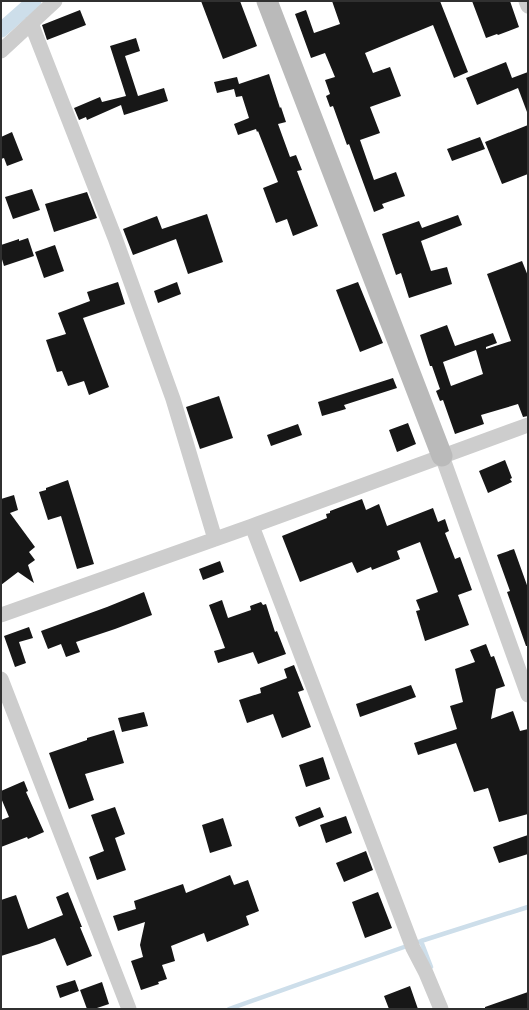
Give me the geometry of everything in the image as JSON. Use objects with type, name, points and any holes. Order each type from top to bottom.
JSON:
[{"type":"main road","points":[[267,1],[442,456]]},
{"type":"street","points":[[1,51],[55,1]]},
{"type":"street","points":[[526,1],[528,6]]},
{"type":"street","points":[[31,23],[115,238],[168,384],[215,539]]},
{"type":"street","points":[[1,615],[252,526],[528,424]]},
{"type":"street","points":[[442,456],[528,695]]},
{"type":"street","points":[[252,526],[411,942],[441,1009]]},
{"type":"street","points":[[1,679],[129,1009]]},
{"type":"building","points":[[201,1],[240,1],[257,46],[223,59]]},
{"type":"building","points":[[332,1],[440,1],[468,72],[454,78],[433,25],[365,53],[373,73],[390,67],[401,96],[370,107],[380,133],[360,140],[374,180],[396,172],[405,196],[382,204],[384,208],[374,212],[349,144],[347,145],[333,106],[330,107],[326,96],[330,94],[325,80],[335,77],[325,53],[311,58],[295,14],[306,10],[314,33],[340,24]]},
{"type":"building","points":[[472,1],[510,1],[519,27],[486,38]]},
{"type":"building","points":[[80,10],[86,25],[47,40],[42,25]]},
{"type":"building","points":[[136,38],[140,51],[125,56],[138,96],[164,88],[168,101],[124,115],[121,105],[87,120],[86,117],[79,120],[74,108],[100,97],[102,102],[126,96],[110,46]]},
{"type":"building","points":[[506,62],[512,78],[528,72],[527,112],[518,88],[477,105],[466,78]]},
{"type":"building","points":[[269,74],[286,122],[278,124],[290,157],[296,155],[302,170],[297,171],[318,226],[293,236],[287,219],[276,223],[263,188],[278,182],[258,131],[257,132],[256,129],[238,135],[234,124],[249,118],[242,96],[236,97],[234,89],[217,93],[214,82],[237,77],[239,84]]},
{"type":"building","points":[[528,125],[528,174],[502,184],[485,142]]},
{"type":"building","points":[[12,132],[23,160],[7,166],[4,158],[1,159],[1,137]]},
{"type":"building","points":[[480,137],[485,149],[452,161],[447,149]]},
{"type":"building","points":[[32,189],[40,210],[13,219],[5,197]]},
{"type":"building","points":[[87,192],[97,218],[54,232],[45,204]]},
{"type":"building","points":[[207,214],[223,262],[188,274],[176,239],[133,255],[123,229],[157,216],[162,229]]},
{"type":"building","points":[[458,215],[462,225],[421,241],[431,271],[447,267],[452,284],[409,298],[401,273],[396,275],[382,234],[419,221],[422,228]]},
{"type":"building","points":[[28,238],[34,256],[4,266],[1,256],[1,245],[19,239],[19,241]]},
{"type":"building","points":[[55,245],[64,271],[44,278],[35,252]]},
{"type":"building","points":[[522,261],[528,276],[528,416],[523,417],[518,404],[481,415],[484,424],[455,434],[443,400],[440,401],[436,391],[440,389],[432,366],[430,366],[420,335],[447,325],[455,346],[493,333],[497,343],[486,347],[486,349],[511,341],[487,274]],"holes":[[[476,350],[483,374],[451,386],[443,362]]]},
{"type":"building","points":[[118,282],[125,304],[83,318],[109,387],[89,395],[84,381],[68,386],[62,371],[57,372],[46,340],[66,334],[58,313],[90,301],[87,292]]},
{"type":"building","points":[[177,282],[181,294],[158,303],[154,291]]},
{"type":"building","points":[[358,282],[383,343],[360,352],[336,290]]},
{"type":"building","points":[[393,378],[397,388],[344,405],[346,409],[322,416],[318,402]]},
{"type":"building","points":[[219,396],[233,438],[200,449],[186,407]]},
{"type":"building","points":[[408,423],[416,444],[397,452],[389,430]]},
{"type":"building","points":[[298,424],[302,435],[271,446],[267,435]]},
{"type":"building","points":[[505,460],[512,478],[510,479],[512,482],[488,493],[479,471]]},
{"type":"building","points":[[68,480],[94,564],[77,569],[61,516],[48,520],[39,492]]},
{"type":"building","points":[[14,495],[18,510],[10,513],[35,547],[29,552],[35,560],[28,565],[34,583],[18,572],[1,585],[1,499]]},
{"type":"building","points":[[362,499],[366,510],[379,504],[387,526],[433,508],[438,522],[445,519],[449,531],[445,533],[455,559],[460,557],[472,590],[458,595],[469,625],[425,641],[416,611],[420,610],[416,600],[438,592],[420,542],[397,551],[400,559],[372,570],[371,567],[357,573],[352,562],[300,582],[282,536],[327,518],[326,514],[330,513],[330,511]]},
{"type":"building","points":[[514,549],[528,588],[528,646],[526,646],[507,592],[510,591],[497,555]]},
{"type":"building","points":[[220,561],[224,572],[203,580],[199,569]]},
{"type":"building","points":[[144,592],[152,615],[76,642],[80,652],[66,657],[61,644],[48,649],[41,631]]},
{"type":"building","points":[[222,600],[228,618],[251,610],[250,606],[261,602],[263,605],[266,604],[275,632],[277,631],[286,654],[258,664],[253,652],[218,663],[214,651],[225,648],[209,605]]},
{"type":"building","points":[[29,627],[33,638],[19,642],[26,663],[15,667],[4,636]]},
{"type":"building","points":[[486,644],[491,657],[494,656],[505,686],[496,689],[491,719],[513,711],[520,731],[528,729],[528,814],[499,822],[488,788],[474,792],[456,743],[418,755],[414,743],[457,729],[450,706],[463,702],[455,669],[475,662],[470,650]]},
{"type":"building","points":[[294,665],[304,690],[298,692],[311,727],[282,738],[273,714],[247,723],[239,700],[261,693],[260,688],[287,678],[284,669]]},
{"type":"building","points":[[411,685],[416,697],[360,717],[356,704]]},
{"type":"building","points":[[144,712],[148,726],[122,732],[118,718]]},
{"type":"building","points":[[114,730],[124,763],[85,774],[94,800],[69,809],[49,753],[87,740],[87,738]]},
{"type":"building","points":[[323,757],[330,779],[306,787],[299,765]]},
{"type":"building","points":[[24,781],[28,791],[26,792],[44,832],[28,839],[27,837],[1,847],[1,820],[9,817],[1,798],[1,791]]},
{"type":"building","points":[[115,807],[125,834],[115,838],[126,870],[97,880],[89,857],[104,851],[91,815]]},
{"type":"building","points":[[320,807],[324,817],[299,827],[295,817]]},
{"type":"building","points":[[346,816],[352,833],[326,843],[320,825]]},
{"type":"building","points":[[223,818],[232,846],[210,853],[202,825]]},
{"type":"building","points":[[528,835],[528,854],[499,863],[493,847]]},
{"type":"building","points":[[366,851],[373,870],[344,882],[336,863]]},
{"type":"building","points":[[230,875],[234,885],[248,880],[259,911],[246,916],[249,925],[207,942],[204,933],[171,946],[175,961],[162,965],[167,979],[158,982],[159,984],[141,990],[131,961],[143,957],[140,945],[145,922],[118,931],[113,916],[136,909],[134,901],[183,884],[186,893]]},
{"type":"building","points":[[68,892],[92,956],[67,966],[55,938],[1,956],[1,900],[16,895],[28,929],[63,915],[56,897]]},
{"type":"building","points":[[378,892],[392,928],[365,938],[352,902]]},
{"type":"building","points":[[75,980],[79,991],[60,998],[56,986]]},
{"type":"building","points":[[102,982],[109,1004],[94,1009],[87,1009],[80,990]]},
{"type":"building","points":[[410,986],[418,1009],[389,1009],[384,996]]},
{"type":"building","points":[[528,992],[528,1009],[485,1009],[485,1007]]},
{"type":"waterway","points":[[1,30],[34,1]]},
{"type":"waterway","points":[[229,1009],[421,941],[528,907]]},
{"type":"waterway","points":[[421,941],[431,967]]}]
